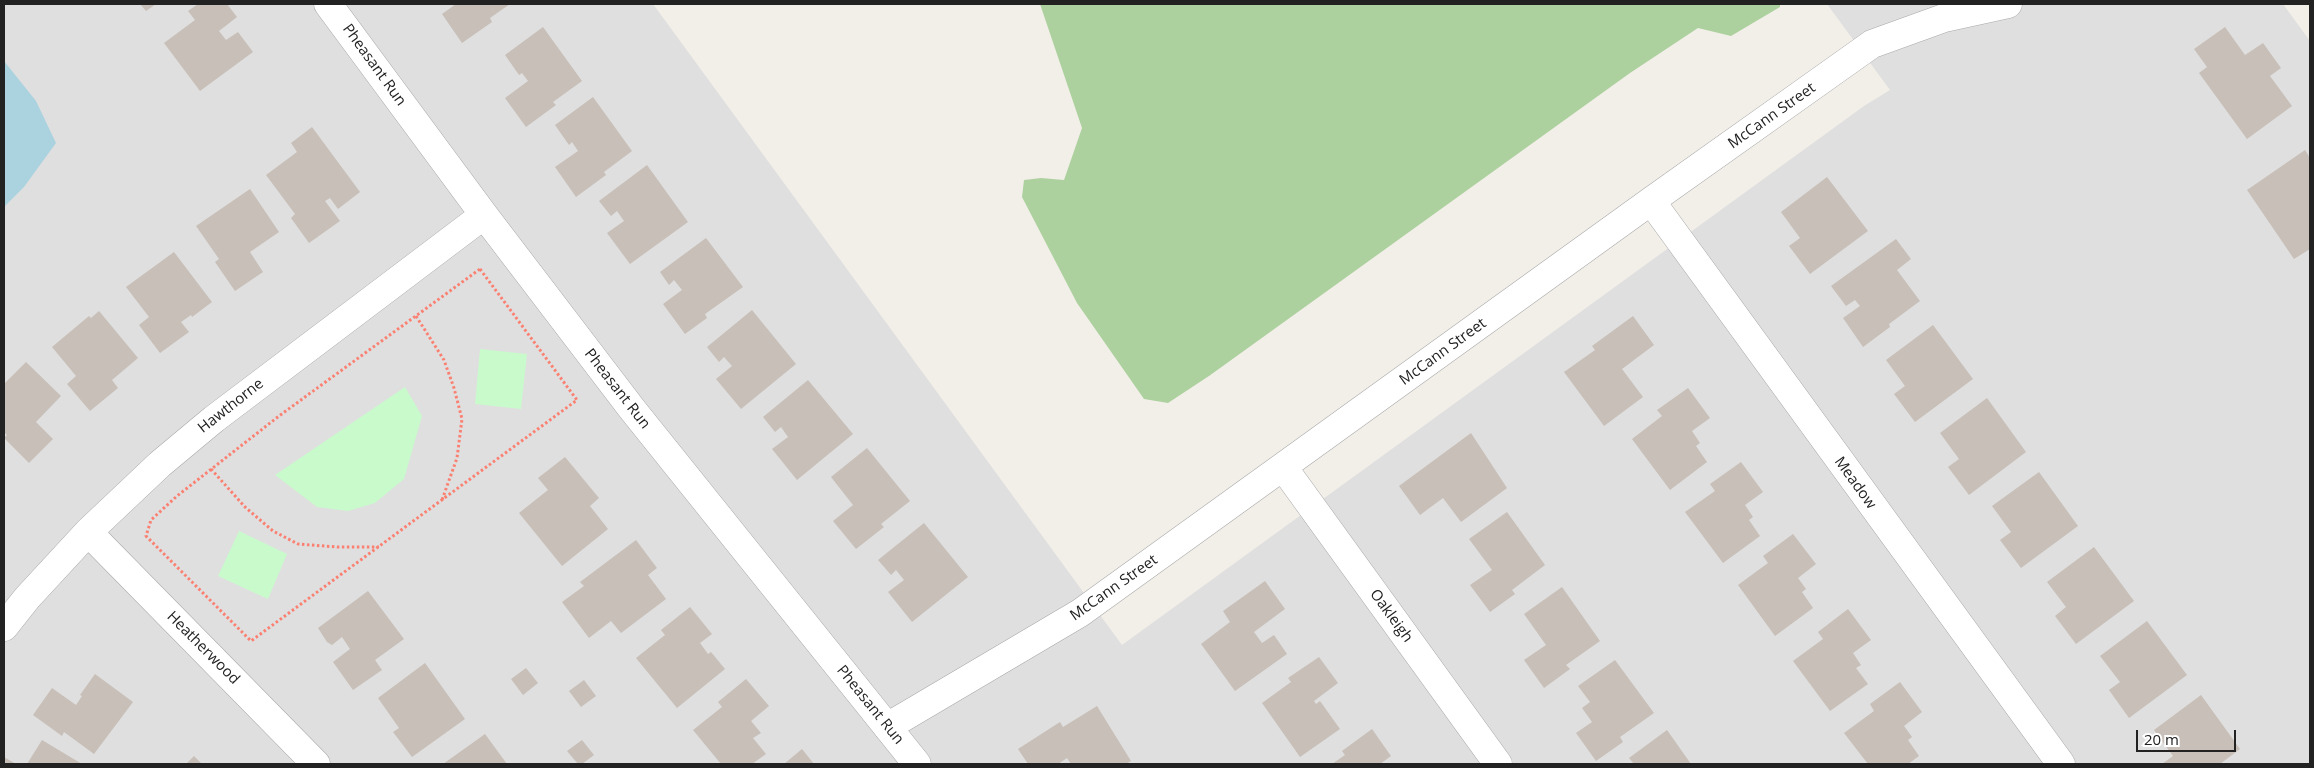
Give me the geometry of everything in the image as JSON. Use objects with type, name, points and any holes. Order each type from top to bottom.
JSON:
[{"type":"street","name":"Pheasant Run","points":[[328,4],[484,215],[632,410],[917,764]]},
{"type":"street","name":"McCann Street","points":[[887,727],[1080,614],[1651,201],[1872,44],[1944,18],[2008,4]]},
{"type":"street","name":"Meadow","points":[[1651,201],[2061,764]]},
{"type":"street","name":"Hawthorne","points":[[4,627],[27,598],[88,532],[160,464],[214,419],[484,215]]},
{"type":"street","name":"Oakleigh","points":[[1283,467],[1498,764]]},
{"type":"street","name":"Heatherwood","points":[[88,532],[316,764]]},
{"type":"path","points":[[480,269],[577,400],[251,641],[146,536],[151,520],[211,469],[279,416],[480,269]]},
{"type":"path","points":[[416,316],[444,360],[454,388],[462,420],[457,458],[442,501]]},
{"type":"path","points":[[211,469],[245,507],[272,531],[298,544],[336,547],[380,547]]},
{"type":"shaded area","points":[[4,4],[653,4],[1122,645],[1864,106],[1890,90],[1827,4],[2283,4],[2310,41],[2310,764],[4,764]]},
{"type":"green space","points":[[1040,4],[1780,4],[1780,7],[1731,36],[1698,28],[1630,73],[1209,376],[1168,403],[1144,399],[1077,303],[1022,197],[1024,180],[1041,178],[1064,180],[1082,128]]},
{"type":"green space","points":[[480,349],[527,354],[521,409],[475,404]]},
{"type":"green space","points":[[405,387],[422,416],[404,479],[375,503],[348,511],[317,507],[275,475]]},
{"type":"green space","points":[[239,531],[287,554],[268,599],[218,576]]},
{"type":"water","points":[[4,61],[36,101],[56,143],[24,187],[4,207]]},
{"type":"building","points":[[140,4],[156,4],[146,11]]},
{"type":"building","points":[[198,4],[227,4],[237,17],[219,31],[226,40],[238,32],[253,52],[200,91],[164,43],[195,20],[188,11]]},
{"type":"building","points":[[456,4],[510,4],[490,18],[492,22],[462,43],[442,14]]},
{"type":"building","points":[[543,27],[582,81],[553,102],[556,105],[526,127],[505,98],[528,81],[522,73],[519,75],[505,55]]},
{"type":"building","points":[[2225,27],[2245,55],[2263,43],[2281,68],[2270,76],[2292,106],[2247,139],[2199,73],[2207,67],[2194,49]]},
{"type":"building","points":[[593,97],[632,151],[604,172],[606,175],[576,197],[555,167],[578,151],[572,142],[569,145],[555,125]]},
{"type":"building","points":[[312,127],[360,192],[338,209],[330,198],[325,201],[340,221],[309,243],[291,218],[295,214],[266,175],[297,152],[291,143]]},
{"type":"building","points":[[2305,150],[2310,158],[2310,249],[2294,259],[2247,190]]},
{"type":"building","points":[[647,165],[688,222],[630,264],[607,233],[624,221],[617,211],[611,216],[599,201]]},
{"type":"building","points":[[1827,177],[1868,231],[1810,274],[1789,246],[1800,238],[1781,212]]},
{"type":"building","points":[[250,189],[279,232],[250,252],[263,272],[235,291],[215,262],[219,259],[196,226]]},
{"type":"building","points":[[706,238],[743,287],[705,314],[707,318],[685,334],[663,304],[682,290],[674,280],[669,285],[660,272]]},
{"type":"building","points":[[1896,239],[1911,259],[1897,270],[1920,301],[1889,324],[1890,327],[1863,347],[1843,318],[1860,306],[1855,300],[1846,306],[1831,286]]},
{"type":"building","points":[[174,252],[212,302],[192,317],[191,315],[181,322],[189,332],[160,353],[139,325],[149,317],[126,287]]},
{"type":"building","points":[[752,310],[796,364],[741,409],[716,379],[732,366],[724,357],[719,362],[707,347]]},
{"type":"building","points":[[99,311],[138,358],[112,380],[118,388],[90,411],[67,384],[76,376],[52,347],[89,316],[91,318]]},
{"type":"building","points":[[1633,316],[1654,345],[1622,369],[1643,397],[1604,426],[1564,372],[1595,350],[1592,346]]},
{"type":"building","points":[[1933,325],[1973,379],[1915,422],[1894,394],[1905,386],[1886,360]]},
{"type":"building","points":[[26,362],[61,396],[36,422],[53,439],[29,463],[4,438],[7,435],[4,432],[4,384]]},
{"type":"building","points":[[808,380],[853,434],[797,480],[772,449],[788,437],[781,427],[775,432],[763,417]]},
{"type":"building","points":[[1688,388],[1710,418],[1692,431],[1700,443],[1696,446],[1707,462],[1670,490],[1632,439],[1662,416],[1657,410]]},
{"type":"building","points":[[1987,398],[2026,452],[1969,495],[1948,467],[1959,459],[1940,433]]},
{"type":"building","points":[[1471,433],[1507,488],[1461,522],[1443,498],[1420,515],[1399,486]]},
{"type":"building","points":[[867,448],[910,501],[881,524],[884,527],[856,549],[833,521],[853,505],[831,477]]},
{"type":"building","points":[[565,457],[599,498],[590,506],[608,529],[562,566],[519,513],[548,490],[538,478]]},
{"type":"building","points":[[1741,462],[1763,492],[1745,505],[1753,517],[1749,520],[1760,536],[1723,563],[1685,512],[1715,491],[1710,484]]},
{"type":"building","points":[[2039,472],[2078,526],[2021,568],[2000,540],[2011,532],[1992,506]]},
{"type":"building","points":[[1507,512],[1545,565],[1512,590],[1515,594],[1490,612],[1470,585],[1492,570],[1469,539]]},
{"type":"building","points":[[924,523],[968,577],[912,622],[888,592],[904,580],[896,570],[891,575],[878,560]]},
{"type":"building","points":[[1793,534],[1816,564],[1798,578],[1806,589],[1802,592],[1813,608],[1775,636],[1738,585],[1768,563],[1763,556]]},
{"type":"building","points":[[636,540],[657,568],[648,575],[666,599],[621,633],[611,621],[589,638],[562,602],[584,586],[580,582]]},
{"type":"building","points":[[2094,547],[2134,601],[2076,644],[2055,616],[2066,607],[2047,582]]},
{"type":"building","points":[[1265,581],[1285,609],[1254,632],[1262,643],[1274,635],[1287,654],[1235,691],[1201,644],[1230,622],[1223,611]]},
{"type":"building","points":[[1562,587],[1600,641],[1566,665],[1570,669],[1544,688],[1524,660],[1546,645],[1524,614]]},
{"type":"building","points":[[368,591],[404,639],[375,660],[382,670],[353,690],[333,662],[350,649],[342,637],[332,645],[327,642],[318,628]]},
{"type":"building","points":[[690,607],[712,634],[700,643],[708,654],[711,652],[725,669],[677,708],[636,658],[665,635],[661,630]]},
{"type":"building","points":[[1848,609],[1871,640],[1853,653],[1861,665],[1856,668],[1868,684],[1830,711],[1793,661],[1823,639],[1818,632]]},
{"type":"building","points":[[2147,621],[2187,675],[2129,718],[2109,690],[2120,682],[2100,656]]},
{"type":"building","points":[[1319,657],[1338,683],[1314,701],[1316,704],[1320,701],[1340,729],[1300,757],[1262,703],[1291,682],[1288,678]]},
{"type":"building","points":[[1615,660],[1654,713],[1620,737],[1623,742],[1596,761],[1576,733],[1592,722],[1582,708],[1590,702],[1578,686]]},
{"type":"building","points":[[425,663],[465,719],[412,757],[393,732],[399,728],[378,698]]},
{"type":"building","points":[[526,668],[538,683],[523,695],[511,679]]},
{"type":"building","points":[[95,674],[133,702],[94,754],[64,732],[62,736],[33,715],[52,688],[76,705],[82,696],[80,695]]},
{"type":"building","points":[[746,679],[769,706],[751,721],[761,733],[753,738],[766,754],[752,764],[721,764],[693,730],[722,707],[718,702]]},
{"type":"building","points":[[584,680],[596,696],[581,707],[569,691]]},
{"type":"building","points":[[1900,682],[1922,712],[1904,726],[1912,737],[1908,740],[1919,756],[1908,764],[1868,764],[1844,733],[1874,711],[1870,704]]},
{"type":"building","points":[[2201,695],[2240,749],[2220,764],[2162,764],[2173,756],[2154,730]]},
{"type":"building","points":[[1097,706],[1131,761],[1126,764],[1071,764],[1067,758],[1058,764],[1028,764],[1018,749],[1060,722],[1063,727]]},
{"type":"building","points":[[1372,729],[1391,756],[1380,764],[1332,764],[1345,755],[1342,751]]},
{"type":"building","points":[[1667,730],[1691,764],[1634,764],[1629,758]]},
{"type":"building","points":[[485,734],[507,764],[443,764]]},
{"type":"building","points":[[42,740],[82,764],[27,764]]},
{"type":"building","points":[[582,740],[594,755],[582,764],[578,764],[567,751]]},
{"type":"building","points":[[802,749],[814,764],[784,764]]},
{"type":"building","points":[[194,756],[202,764],[186,764]]},
{"type":"building","points":[[4,757],[16,764],[4,764]]}]
